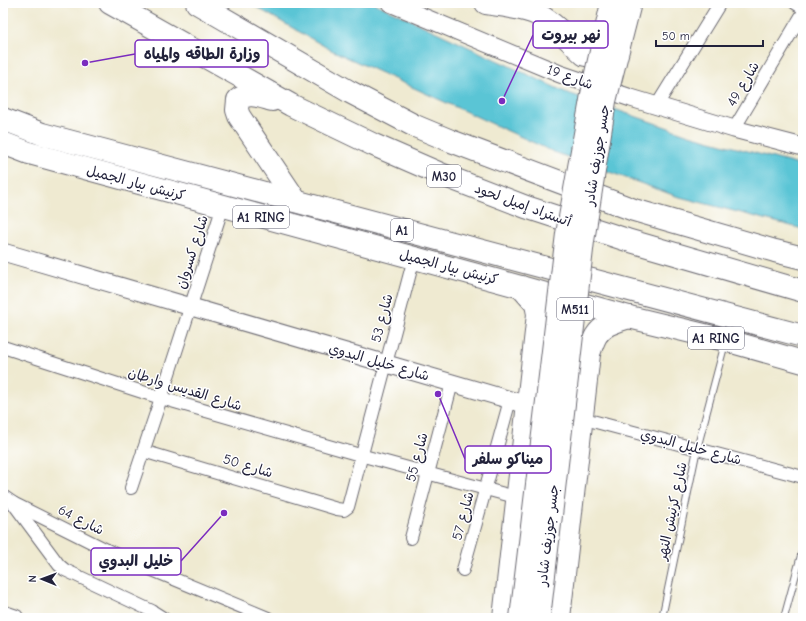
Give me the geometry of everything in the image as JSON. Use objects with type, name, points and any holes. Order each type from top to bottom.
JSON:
[{"type":"highway","name":"أتستراد إميل لحود","points":[[110,3],[291,105],[443,175],[526,207],[627,240],[803,291]]},
{"type":"highway","name":"M30","points":[[197,3],[350,92],[416,126],[451,141],[634,210],[803,258]]},
{"type":"highway","points":[[486,3],[518,8],[532,12],[591,48]]},
{"type":"highway","points":[[534,3],[559,15],[574,29],[583,45],[591,48]]},
{"type":"highway","name":"جسر جوزيف شادر","points":[[521,618],[567,234],[595,78],[612,3]]},
{"type":"highway","name":"جسر جوزيف شادر","points":[[539,618],[583,241],[605,102],[630,3]]},
{"type":"highway","points":[[591,48],[595,78]]},
{"type":"highway","points":[[291,105],[250,94],[238,100],[237,110],[239,116],[296,201]]},
{"type":"highway","name":"كرنيش بيار الجميل","points":[[3,119],[42,134],[803,336]]},
{"type":"highway","name":"كرنيش بيار الجميل","points":[[3,143],[30,153],[521,287],[629,318],[725,340],[803,362]]},
{"type":"highway","points":[[504,618],[519,402],[538,314],[536,304],[521,287]]},
{"type":"highway","points":[[559,618],[589,354],[596,335],[603,328],[614,322],[629,318]]},
{"type":"street","name":"شارع 19","points":[[390,3],[560,74],[631,98],[734,129],[803,146]]},
{"type":"street","points":[[560,74],[576,71],[583,67],[588,61],[606,3]]},
{"type":"street","points":[[631,98],[620,86],[616,78],[634,3]]},
{"type":"street","points":[[657,105],[720,3]]},
{"type":"street","points":[[795,3],[803,8]]},
{"type":"street","name":"شارع 49","points":[[734,129],[803,13]]},
{"type":"street","points":[[591,48],[602,50],[607,53],[612,53],[622,48]]},
{"type":"street","name":"شارع كسروان","points":[[131,488],[162,398],[223,206]]},
{"type":"street","name":"شارع خليل البدوي","points":[[3,252],[519,402],[803,477]]},
{"type":"street","name":"شارع 53","points":[[344,510],[348,507],[360,455],[414,258]]},
{"type":"street","name":"شارع القديس وارطان","points":[[3,347],[162,398],[360,455],[508,495]]},
{"type":"street","name":"شارع 55","points":[[411,538],[452,383]]},
{"type":"street","name":"شارع 57","points":[[463,570],[485,490],[519,402]]},
{"type":"street","name":"شارع 50","points":[[143,451],[344,510]]},
{"type":"street","points":[[3,496],[13,503],[59,565],[65,570],[152,611],[163,618]]},
{"type":"street","name":"شارع 64","points":[[13,503],[121,557],[268,618]]},
{"type":"street","points":[[3,614],[15,618]]},
{"type":"lane","name":"شارع كرنيش النهر","points":[[662,618],[697,449],[725,340]]},
{"type":"lane","points":[[784,618],[803,548]]},
{"type":"water","points":[[249,3],[374,3],[565,92],[689,135],[803,166],[803,229],[676,196],[554,152],[331,50]]},
{"type":"place","name":"وزارة الطاقه والمياه","points":[[85,63]]},
{"type":"place","name":"نهر بيروت","points":[[502,101]]},
{"type":"place","name":"ميناكو سلفر","points":[[438,394]]},
{"type":"place","name":"خليل البدوي","points":[[224,513]]}]
